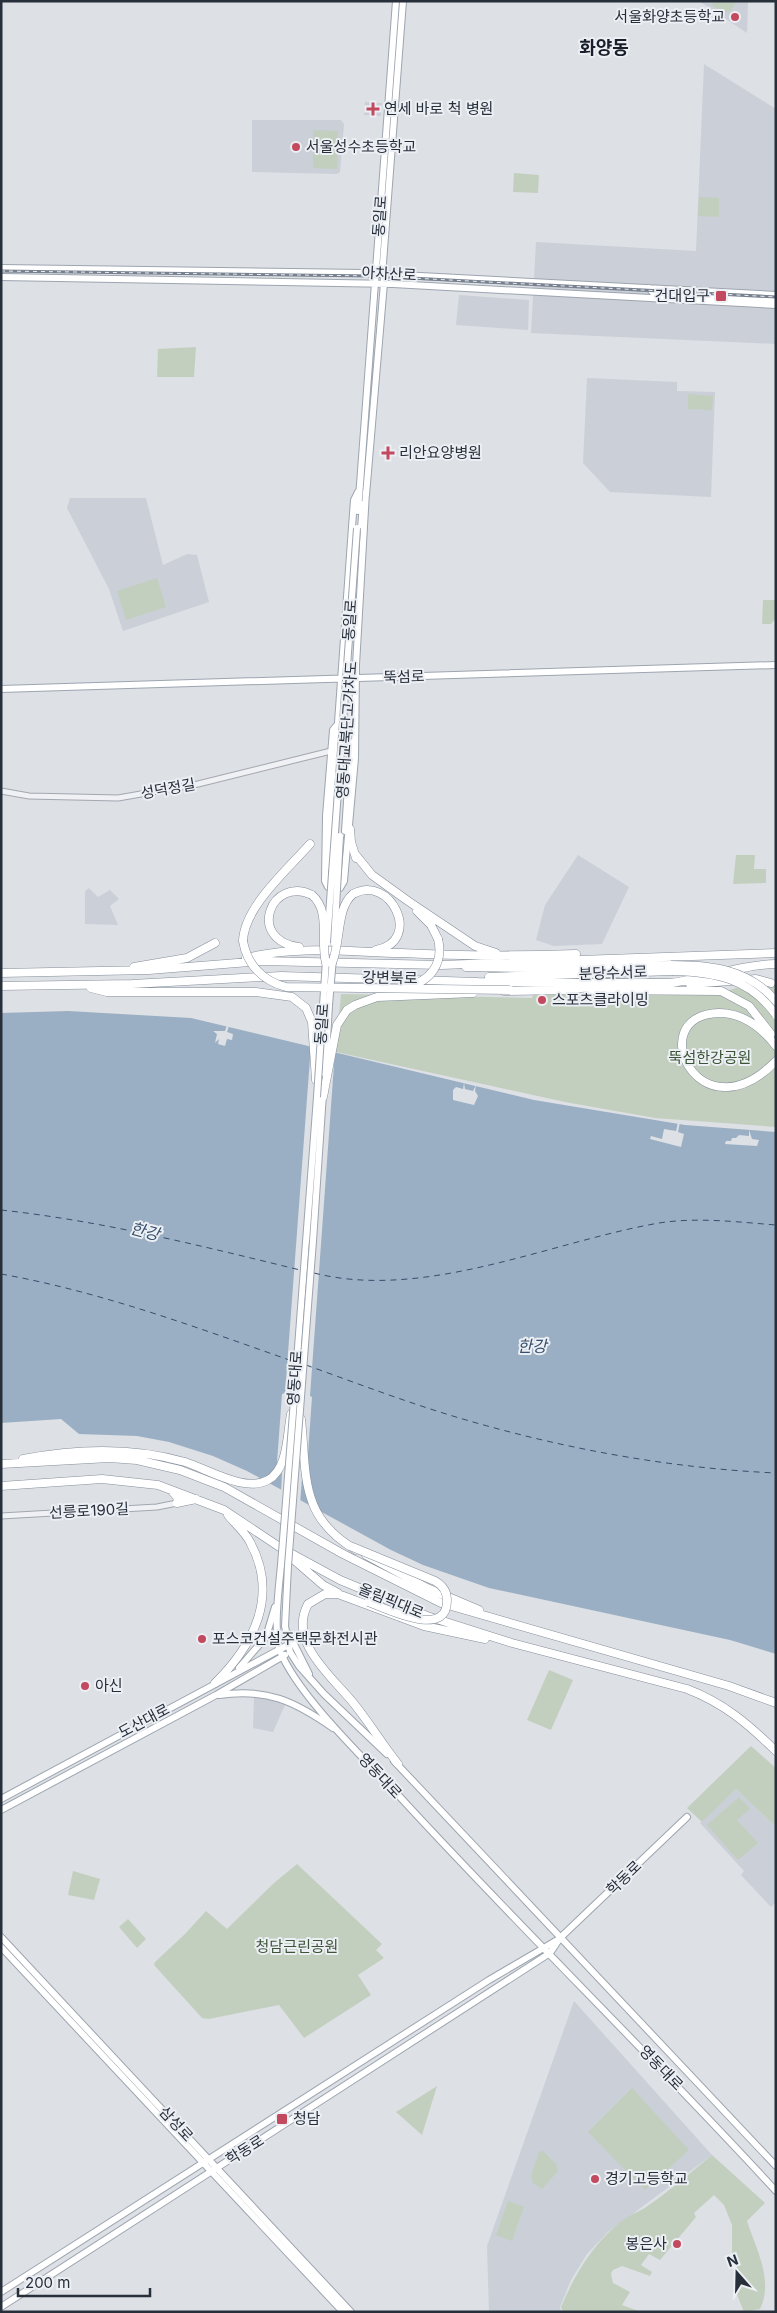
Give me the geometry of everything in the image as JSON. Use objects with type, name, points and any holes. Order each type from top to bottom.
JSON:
[{"type":"highway","points":[[313,976],[344,986],[412,986],[428,978],[438,960],[438,939],[423,916],[372,878],[361,866],[355,854],[350,829]]},
{"type":"highway","points":[[310,844],[250,914],[244,931],[247,955],[255,969],[269,981],[286,986],[614,991],[711,990],[728,994],[742,1001],[754,1012],[776,1046]]},
{"type":"highway","points":[[355,854],[372,874],[475,946],[494,952],[533,954]]},
{"type":"highway","points":[[329,963],[338,949],[343,907],[353,894],[370,890],[384,895],[395,907],[400,920],[399,933],[389,946],[360,951]]},
{"type":"highway","points":[[314,949],[281,942],[274,936],[268,922],[272,907],[282,895],[300,891],[312,896],[320,905],[323,914],[322,949],[329,963]]},
{"type":"highway","points":[[111,972],[187,958],[215,943]]},
{"type":"highway","points":[[223,964],[264,953],[314,949],[479,956],[602,954],[615,957]]},
{"type":"highway","name":"강변북로","points":[[1,973],[111,972],[296,960],[441,964],[776,953]]},
{"type":"highway","name":"분당수서로","points":[[441,964],[504,969],[671,968],[702,972],[732,979],[753,990],[776,1015]]},
{"type":"highway","name":"강변북로","points":[[1,986],[82,985],[246,976],[658,984],[694,980],[745,966],[776,964]]},
{"type":"highway","name":"분당수서로","points":[[434,979],[709,966],[732,970],[759,985],[776,1001]]},
{"type":"highway","points":[[658,984],[706,985],[756,979],[771,983]]},
{"type":"highway","points":[[568,990],[624,983]]},
{"type":"highway","points":[[82,985],[107,992],[256,992],[292,997],[306,1008],[312,1022],[320,1097]]},
{"type":"highway","points":[[320,1097],[337,1026],[347,1010],[355,1005],[377,997],[510,990]]},
{"type":"highway","points":[[776,1046],[765,1033],[750,1022],[735,1015],[716,1013],[699,1018],[690,1026],[684,1035],[681,1047],[684,1060],[692,1072],[709,1084],[723,1087],[744,1083],[758,1076],[776,1061]]},
{"type":"highway","points":[[1,1464],[33,1457],[118,1451],[158,1456],[197,1466],[249,1484],[261,1483],[271,1478],[282,1463],[294,1400]]},
{"type":"highway","points":[[300,1414],[304,1476],[311,1502],[328,1529],[350,1546],[412,1580],[497,1619]]},
{"type":"highway","name":"올림픽대로","points":[[1,1464],[109,1458],[137,1460],[180,1470],[209,1480],[242,1496],[343,1554],[441,1603],[729,1686],[776,1703]]},
{"type":"highway","name":"올림픽대로","points":[[1,1486],[102,1479],[129,1480],[169,1488],[224,1510],[281,1548],[340,1580],[395,1604],[465,1629],[687,1689],[712,1698],[751,1727],[776,1751]]},
{"type":"highway","points":[[169,1488],[178,1498],[177,1504],[197,1498]]},
{"type":"highway","points":[[215,1684],[236,1664],[243,1651],[259,1617],[264,1592],[261,1568],[251,1544],[224,1510]]},
{"type":"highway","points":[[316,1579],[368,1602],[424,1621],[439,1616],[446,1608],[447,1600],[444,1590],[435,1581],[350,1546]]},
{"type":"highway","points":[[281,1548],[299,1566],[316,1579],[345,1596]]},
{"type":"highway","points":[[398,1764],[358,1710],[313,1656],[304,1633],[303,1617],[308,1604],[312,1600],[332,1593],[345,1596],[424,1626],[540,1650]]},
{"type":"main road","name":"동일로","points":[[331,751],[326,816],[325,881],[328,887],[340,888],[344,885],[350,829],[366,492],[384,283],[384,247],[403,1]]},
{"type":"main road","name":"동일로","points":[[309,1240],[359,528],[359,491],[397,2]]},
{"type":"main road","points":[[386,130],[390,128],[390,139],[393,144]]},
{"type":"main road","points":[[378,239],[380,241],[380,248],[384,247]]},
{"type":"main road","name":"아차산로","points":[[1,268],[375,273],[650,293],[776,305]]},
{"type":"main road","points":[[140,270],[144,273],[141,279]]},
{"type":"main road","name":"아차산로","points":[[1,277],[384,283],[776,296]]},
{"type":"main road","points":[[650,293],[776,300]]},
{"type":"main road","points":[[335,873],[330,849],[354,500],[359,491]]},
{"type":"main road","name":"동일로","points":[[359,528],[366,492]]},
{"type":"main road","name":"뚝섬로","points":[[1,689],[776,665]]},
{"type":"main road","points":[[331,751],[333,730],[338,724]]},
{"type":"main road","points":[[335,873],[344,842],[351,744],[354,741]]},
{"type":"main road","name":"영동대로","points":[[309,1240],[294,1400],[284,1566],[285,1626],[289,1648],[314,1684],[398,1764],[776,2166]]},
{"type":"main road","name":"영동대로","points":[[309,1240],[300,1414],[284,1566],[278,1596],[279,1649],[282,1656],[310,1697],[342,1734],[776,2191]]},
{"type":"main road","points":[[234,1673],[266,1637],[278,1596]]},
{"type":"main road","points":[[285,1626],[314,1684]]},
{"type":"main road","name":"도산대로","points":[[1,1799],[279,1649],[289,1648]]},
{"type":"main road","name":"도산대로","points":[[1,1810],[216,1695],[282,1656],[289,1648]]},
{"type":"main road","points":[[216,1695],[252,1692],[274,1696],[308,1710],[342,1734]]},
{"type":"main road","name":"학동로","points":[[1,2307],[550,1953],[560,1938],[687,1817]]},
{"type":"main road","name":"삼성로","points":[[1,1937],[206,2160],[342,2312]]},
{"type":"main road","name":"학동로","points":[[1,2292],[206,2160],[560,1938]]},
{"type":"main road","name":"삼성로","points":[[1,1947],[206,2160]]},
{"type":"main road","name":"삼성로","points":[[214,2170],[351,2312]]},
{"type":"street","name":"성덕정길","points":[[1,791],[29,796],[118,798],[198,784],[331,751]]},
{"type":"street","name":"선릉로190길","points":[[1,1516],[157,1507],[177,1504]]},
{"type":"shaded area","name":"서울화양초등학교","points":[[699,1],[748,1],[747,33]]},
{"type":"shaded area","points":[[704,64],[776,109],[776,344],[531,333],[536,242],[696,251]]},
{"type":"shaded area","name":"연세 바로 척 병원","points":[[365,102],[382,103],[381,116],[364,115]]},
{"type":"shaded area","name":"서울성수초등학교","points":[[252,120],[341,120],[344,124],[340,172],[337,174],[252,172]]},
{"type":"shaded area","points":[[459,295],[529,300],[528,330],[456,325]]},
{"type":"shaded area","points":[[587,378],[677,382],[677,391],[715,392],[711,497],[610,492],[583,463]]},
{"type":"shaded area","points":[[70,498],[146,498],[163,565],[187,554],[197,555],[209,602],[123,631],[109,589],[67,508]]},
{"type":"shaded area","points":[[578,855],[629,887],[602,944],[554,946],[536,940],[545,905]]},
{"type":"shaded area","points":[[89,888],[98,897],[110,890],[119,899],[110,906],[118,925],[85,924],[85,891]]},
{"type":"shaded area","points":[[254,1697],[270,1699],[285,1705],[273,1732],[253,1728]]},
{"type":"shaded area","points":[[736,1789],[776,1827],[776,1902],[771,1907],[741,1875],[744,1871],[700,1823]]},
{"type":"shaded area","name":"경기고등학교","points":[[574,2001],[712,2155],[608,2232],[587,2254],[571,2280],[560,2307],[561,2312],[489,2312],[487,2246]]},
{"type":"green space","points":[[714,1],[737,1],[730,11],[724,13],[711,5]]},
{"type":"green space","points":[[315,130],[338,131],[337,169],[313,168],[313,132]]},
{"type":"green space","points":[[514,173],[539,175],[538,193],[513,192]]},
{"type":"green space","points":[[699,197],[719,198],[719,217],[698,216]]},
{"type":"green space","points":[[196,347],[194,377],[157,377],[158,349]]},
{"type":"green space","points":[[688,394],[713,396],[712,410],[688,409]]},
{"type":"green space","points":[[157,578],[166,607],[126,620],[117,591]]},
{"type":"green space","points":[[763,600],[776,600],[776,618],[771,624],[762,624]]},
{"type":"green space","points":[[736,855],[755,855],[754,869],[766,869],[766,883],[733,884]]},
{"type":"green space","name":"뚝섬한강공원","points":[[752,983],[776,984],[776,1127],[655,1118],[565,1102],[336,1052],[341,994],[532,998],[533,995],[717,994]]},
{"type":"green space","points":[[549,1670],[573,1680],[551,1730],[527,1720]]},
{"type":"green space","points":[[751,1746],[776,1768],[776,1827],[736,1789],[702,1822],[687,1808]]},
{"type":"green space","points":[[739,1797],[750,1809],[737,1820],[758,1843],[738,1860],[707,1825]]},
{"type":"green space","name":"청담근린공원","points":[[297,1864],[382,1944],[376,1950],[384,1958],[358,1975],[371,1995],[304,2038],[279,2005],[209,2019],[202,2018],[154,1965],[155,1962],[206,1911],[227,1929],[274,1883]]},
{"type":"green space","points":[[73,1871],[100,1879],[94,1900],[68,1895]]},
{"type":"green space","points":[[128,1919],[146,1939],[137,1948],[119,1927]]},
{"type":"green space","points":[[437,2086],[422,2135],[396,2112]]},
{"type":"green space","points":[[632,2088],[689,2150],[645,2190],[588,2132]]},
{"type":"green space","points":[[543,2151],[556,2164],[558,2171],[542,2189],[533,2183],[531,2176],[539,2152]]},
{"type":"green space","points":[[712,2155],[765,2203],[747,2221],[759,2254],[764,2276],[764,2298],[760,2309],[744,2312],[734,2287],[735,2269],[732,2256],[732,2225],[724,2205],[714,2195],[694,2213],[696,2217],[660,2260],[649,2254],[641,2265],[652,2272],[650,2276],[622,2266],[613,2270],[611,2274],[613,2283],[630,2292],[622,2305],[641,2312],[563,2312],[561,2307],[573,2281],[597,2245],[617,2225],[665,2193]]},
{"type":"green space","points":[[508,2201],[524,2207],[512,2241],[496,2235]]},
{"type":"water","name":"한강","points":[[68,1011],[191,1018],[534,1100],[685,1125],[776,1132],[776,1654],[730,1640],[489,1588],[423,1565],[391,1550],[247,1471],[213,1456],[169,1442],[137,1436],[79,1434],[61,1419],[1,1423],[1,1013]]},
{"type":"pier","points":[[227,1025],[229,1026],[227,1032],[233,1034],[232,1040],[227,1039],[225,1046],[218,1044],[219,1039],[215,1043],[217,1034],[213,1031],[225,1031]]},
{"type":"pier","points":[[311,1045],[335,1051],[310,1396],[312,1397],[307,1468],[302,1478],[300,1504],[281,1493],[282,1472],[277,1462],[282,1394],[285,1393]]},
{"type":"pier","points":[[464,1083],[465,1089],[473,1091],[476,1085],[475,1091],[478,1096],[474,1105],[453,1100],[453,1090],[456,1087],[463,1089]]},
{"type":"pier","points":[[678,1122],[680,1122],[678,1132],[684,1134],[681,1147],[650,1139],[651,1136],[662,1139],[664,1129],[676,1131]]},
{"type":"pier","points":[[749,1130],[752,1139],[759,1140],[757,1146],[725,1144],[726,1141],[731,1141],[732,1138],[736,1138],[739,1135],[749,1136]]},
{"type":"ferry route","points":[[1,1210],[114,1227],[300,1270]]},
{"type":"ferry route","points":[[314,1273],[356,1280],[399,1280],[487,1266],[659,1223],[703,1220],[776,1225]]},
{"type":"ferry route","points":[[1,1274],[76,1291],[150,1312],[295,1362]]},
{"type":"ferry route","points":[[306,1365],[437,1411],[495,1428],[574,1447],[654,1461],[776,1473]]},
{"type":"railway","points":[[1,271],[373,276],[776,297]]},
{"type":"place","name":"서울화양초등학교","points":[[735,17]]},
{"type":"place","name":"연세 바로 척 병원","points":[[373,109]]},
{"type":"place","name":"서울성수초등학교","points":[[296,147]]},
{"type":"place","name":"건대입구","points":[[721,296]]},
{"type":"place","name":"리안요양병원","points":[[388,453]]},
{"type":"place","name":"스포츠클라이밍","points":[[542,1000]]},
{"type":"place","name":"포스코건설주택문화전시관","points":[[202,1639]]},
{"type":"place","name":"아신","points":[[85,1686]]},
{"type":"place","name":"청담","points":[[282,2119]]},
{"type":"place","name":"경기고등학교","points":[[595,2179]]},
{"type":"place","name":"봉은사","points":[[677,2244]]},
{"type":"district","name":"화양동","points":[[604,48]]}]
